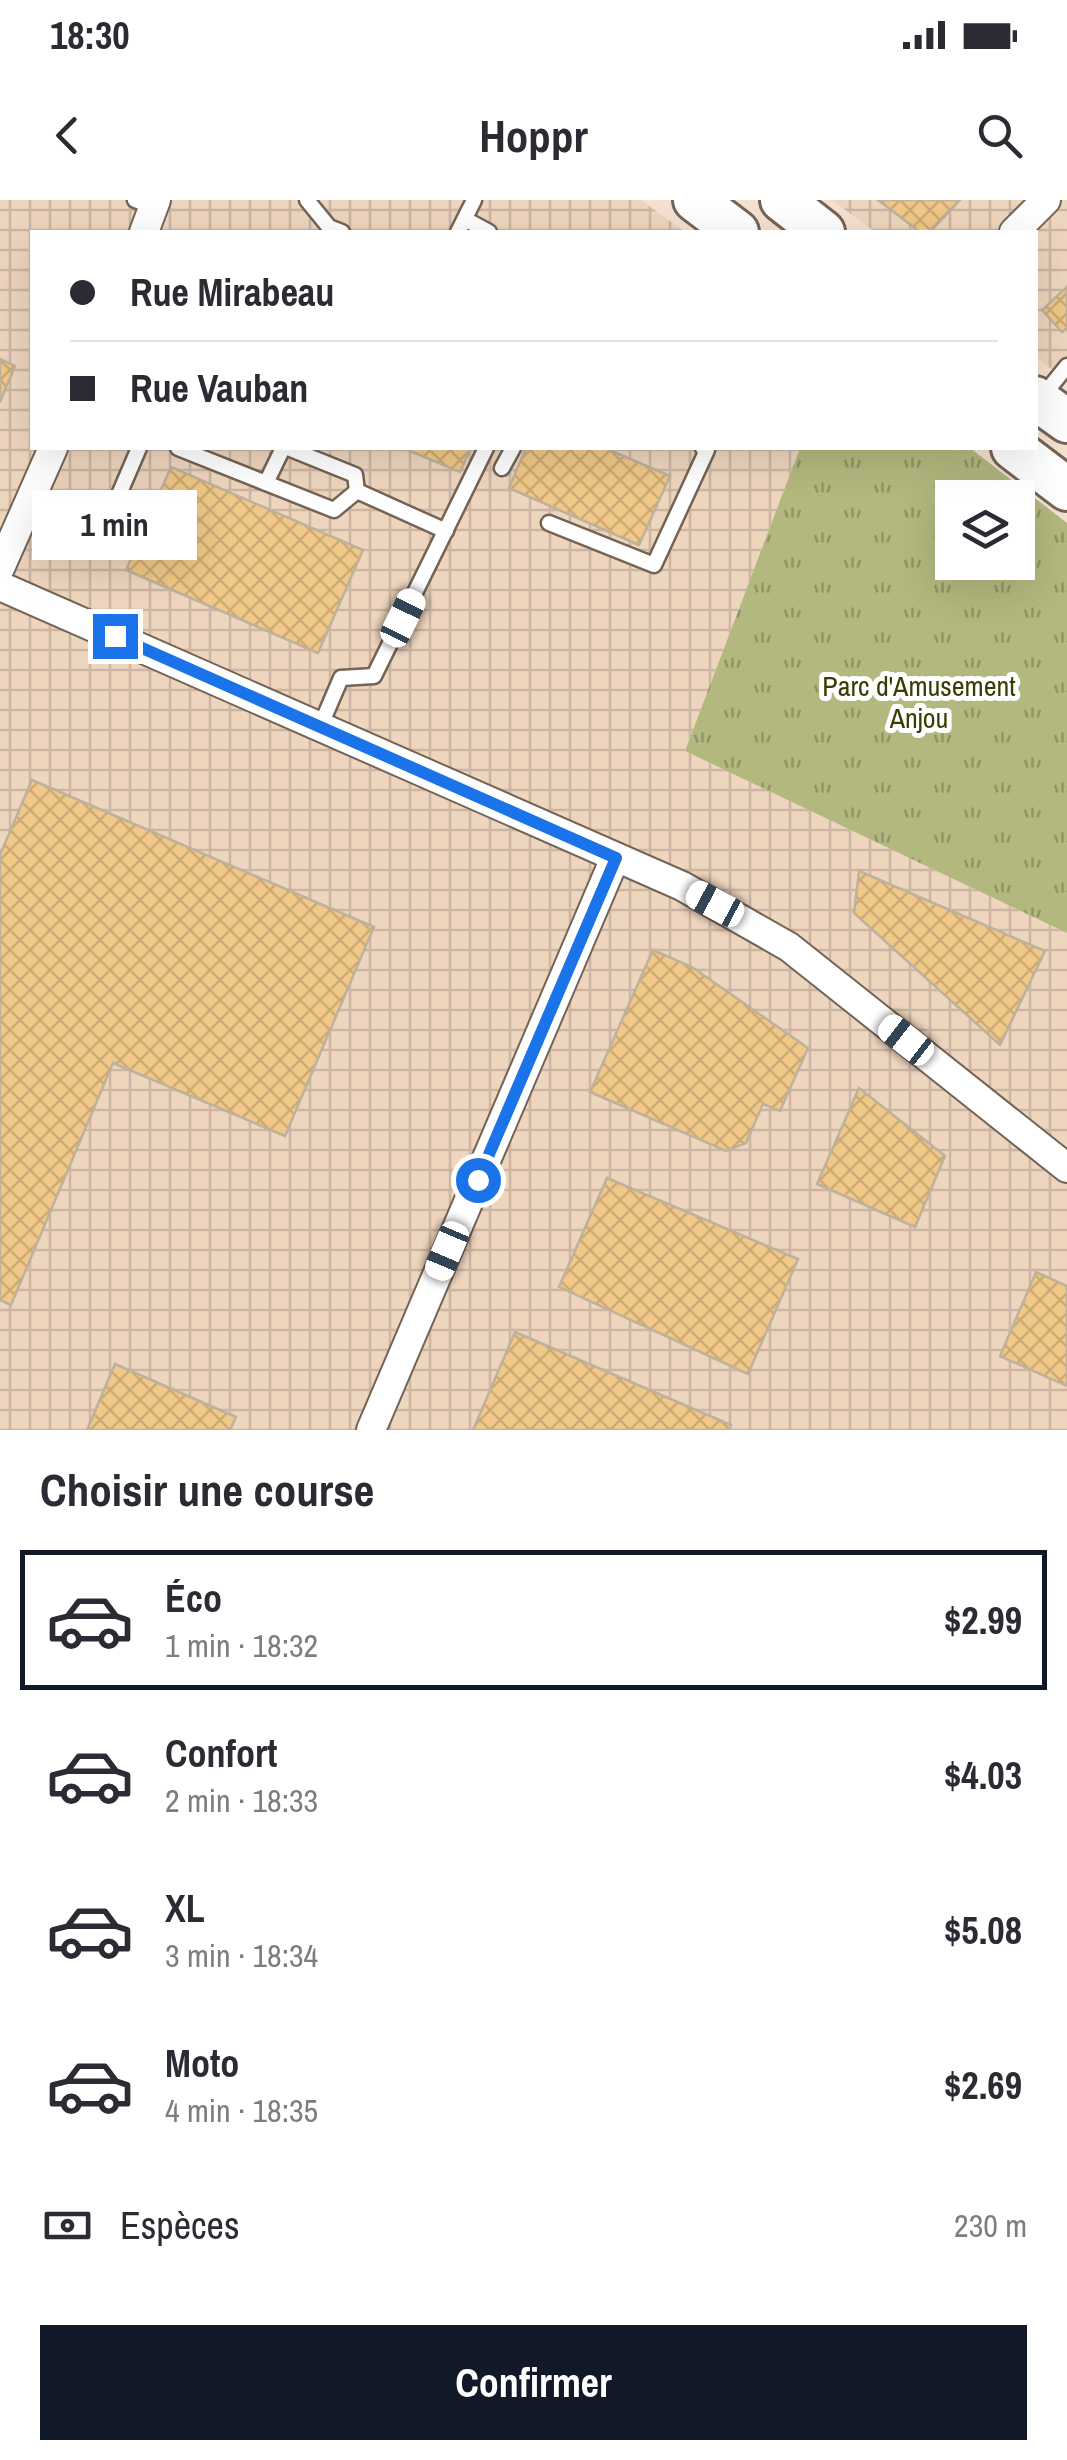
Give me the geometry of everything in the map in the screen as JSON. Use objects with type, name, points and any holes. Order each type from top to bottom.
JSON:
[{"type":"main road","points":[[782,200],[820,230]]},
{"type":"main road","points":[[1017,450],[1067,489]]},
{"type":"street","points":[[1016,230],[1046,200]]},
{"type":"street","points":[[0,568],[52,450]]},
{"type":"street","points":[[0,586],[682,886],[789,947],[1067,1168]]},
{"type":"street","points":[[370,1430],[616,858]]},
{"type":"lane","points":[[311,200],[329,227],[337,230]]},
{"type":"lane","points":[[462,226],[474,200]]},
{"type":"lane","points":[[1047,407],[1067,366]]},
{"type":"lane","points":[[28,504],[102,534],[138,450]]},
{"type":"lane","points":[[190,450],[334,510],[356,491]]},
{"type":"lane","points":[[266,482],[284,450]]},
{"type":"lane","points":[[290,450],[355,474],[356,491]]},
{"type":"lane","points":[[320,727],[342,678],[374,676],[485,450]]},
{"type":"lane","points":[[502,468],[512,450]]},
{"type":"lane","points":[[550,523],[654,565],[706,450]]},
{"type":"lane","points":[[356,491],[446,531]]},
{"type":"shaded area","points":[[0,200],[641,200],[682,230],[30,230],[30,450],[799,450],[685,751],[1067,933],[1067,1430],[0,1430]]},
{"type":"shaded area","points":[[832,200],[1067,200],[1067,381],[1038,358],[1038,230],[872,230]]},
{"type":"green space","name":"Parc d'Amusement Anjou","points":[[799,450],[973,450],[1011,480],[935,480],[935,580],[1035,580],[1035,498],[1067,523],[1067,933],[685,751]]},
{"type":"building","points":[[878,200],[960,200],[932,230],[917,230]]},
{"type":"building","points":[[1067,287],[1067,328],[1062,332],[1042,310]]},
{"type":"building","points":[[0,359],[15,366],[0,402]]},
{"type":"building","points":[[408,450],[470,450],[460,472]]},
{"type":"building","points":[[525,450],[610,450],[670,476],[639,545],[509,488]]},
{"type":"building","points":[[171,467],[363,550],[318,653],[126,570]]},
{"type":"building","points":[[32,780],[374,927],[285,1136],[113,1063],[11,1305],[0,1300],[0,855]]},
{"type":"building","points":[[859,871],[1045,951],[1000,1045],[854,913]]},
{"type":"building","points":[[653,950],[692,967],[808,1048],[780,1111],[763,1104],[746,1143],[726,1151],[590,1092]]},
{"type":"building","points":[[859,1088],[945,1156],[915,1227],[817,1184]]},
{"type":"building","points":[[607,1178],[798,1259],[748,1374],[559,1287]]},
{"type":"building","points":[[1036,1272],[1067,1286],[1067,1386],[1000,1356]]},
{"type":"building","points":[[515,1332],[731,1425],[729,1430],[473,1430]]},
{"type":"building","points":[[115,1364],[236,1417],[230,1430],[87,1430]]},
{"type":"route","points":[[115,636],[616,858],[478,1180]]}]
